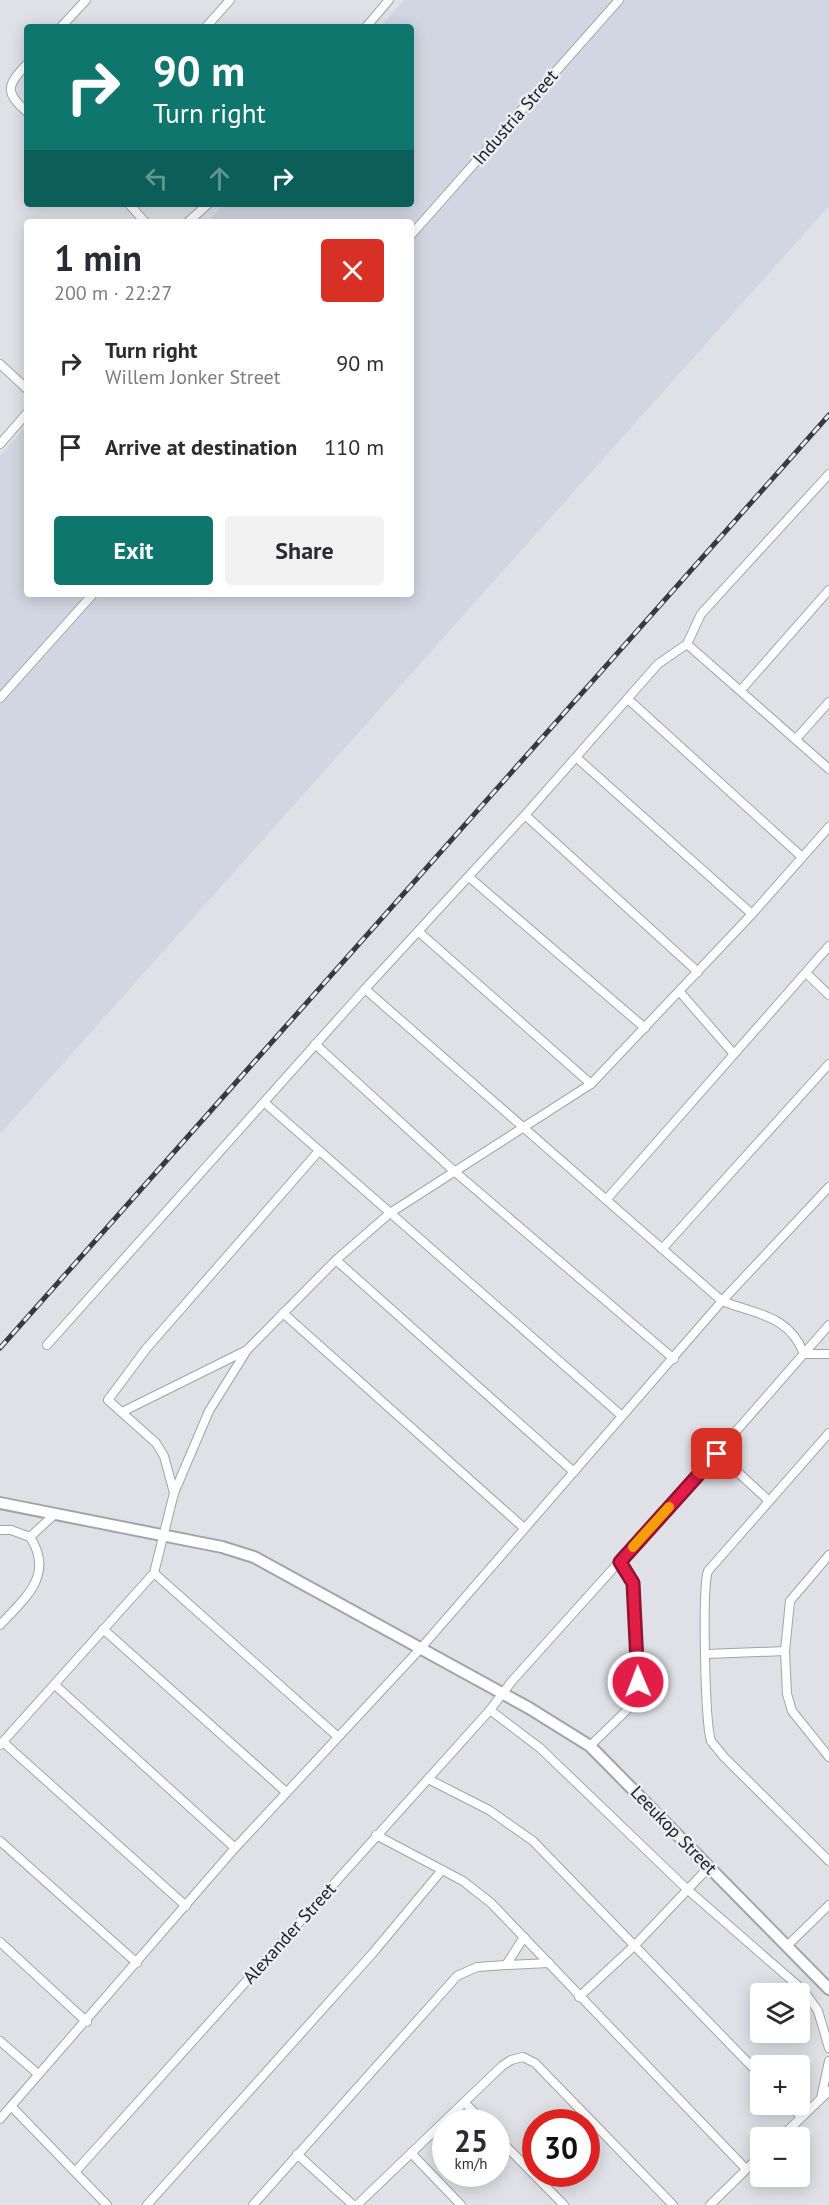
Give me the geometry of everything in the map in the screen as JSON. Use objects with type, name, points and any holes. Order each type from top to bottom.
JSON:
[{"type":"street","points":[[64,24],[86,0]]},
{"type":"street","points":[[209,24],[230,0]]},
{"type":"street","points":[[369,24],[389,0]]},
{"type":"street","name":"Industria Street","points":[[414,232],[619,0]]},
{"type":"street","points":[[24,68],[12,82],[10,91],[13,99],[24,109]]},
{"type":"street","points":[[132,207],[142,219]]},
{"type":"street","points":[[191,219],[205,207]]},
{"type":"street","points":[[0,364],[24,386]]},
{"type":"street","points":[[0,444],[24,416]]},
{"type":"street","points":[[47,1345],[265,1103],[364,989],[577,758],[658,664],[687,644],[701,614],[829,474]]},
{"type":"street","points":[[741,690],[829,590]]},
{"type":"street","points":[[0,698],[90,597]]},
{"type":"street","points":[[687,644],[829,769]]},
{"type":"street","points":[[629,700],[802,857]]},
{"type":"street","points":[[796,739],[829,702]]},
{"type":"street","points":[[577,758],[752,914]]},
{"type":"street","points":[[525,815],[698,972]]},
{"type":"street","points":[[186,1906],[2,1743],[154,1573],[174,1493],[209,1411],[246,1350],[336,1260],[390,1213],[591,1084],[752,914],[829,826]]},
{"type":"street","points":[[469,877],[645,1028]]},
{"type":"street","points":[[419,932],[591,1084]]},
{"type":"street","points":[[606,1200],[829,946]]},
{"type":"street","points":[[806,973],[829,996]]},
{"type":"street","points":[[364,989],[722,1301],[789,1328],[797,1338],[804,1354],[829,1354]]},
{"type":"street","points":[[680,992],[733,1053]]},
{"type":"street","points":[[315,1044],[454,1172],[674,1359]]},
{"type":"street","points":[[662,1249],[829,1064]]},
{"type":"street","points":[[265,1103],[318,1152],[622,1416]]},
{"type":"street","points":[[174,1493],[164,1456],[156,1443],[108,1400],[127,1374],[318,1152]]},
{"type":"street","points":[[0,2119],[87,2022],[235,1848],[421,1648],[722,1301],[829,1187]]},
{"type":"street","points":[[336,1260],[574,1472]]},
{"type":"street","points":[[283,1313],[524,1528]]},
{"type":"street","name":"Alexander Street","points":[[76,2171],[490,1710],[501,1694],[717,1454],[829,1324]]},
{"type":"street","points":[[122,1412],[246,1350]]},
{"type":"street","points":[[829,1433],[708,1571],[705,1590],[711,1741],[724,1757],[829,1861]]},
{"type":"street","points":[[717,1454],[769,1501]]},
{"type":"street","name":"Leeukop Street","points":[[0,1503],[236,1550],[254,1557],[555,1723],[590,1746],[829,1989]]},
{"type":"street","points":[[30,1537],[55,1514]]},
{"type":"street","points":[[0,1530],[11,1530],[30,1537],[38,1549],[38,1577],[26,1597],[0,1626]]},
{"type":"street","points":[[829,1555],[790,1601],[785,1651],[787,1694],[792,1711],[829,1757]]},
{"type":"street","points":[[590,1746],[629,1708],[636,1693],[638,1671],[633,1583],[620,1562]]},
{"type":"street","points":[[154,1573],[337,1737]]},
{"type":"street","points":[[103,1629],[286,1792]]},
{"type":"street","points":[[707,1654],[785,1651]]},
{"type":"street","points":[[55,1685],[235,1848]]},
{"type":"street","points":[[490,1710],[546,1753],[688,1890],[804,1991],[818,2011],[829,2048]]},
{"type":"street","points":[[428,1779],[489,1810],[524,1834],[750,2065]]},
{"type":"street","points":[[376,1835],[478,1892],[746,2169]]},
{"type":"street","points":[[0,1841],[137,1963]]},
{"type":"street","points":[[579,1997],[635,1945],[709,1867]]},
{"type":"street","points":[[147,2205],[372,1954],[442,1870]]},
{"type":"street","points":[[787,1946],[829,1905]]},
{"type":"street","points":[[506,1965],[524,1938]]},
{"type":"street","points":[[0,1942],[87,2022]]},
{"type":"street","points":[[253,2205],[457,1976],[477,1967],[549,1963]]},
{"type":"street","points":[[0,2041],[38,2074]]},
{"type":"street","points":[[297,2154],[355,2205],[506,2063],[519,2057],[529,2058],[673,2205]]},
{"type":"street","points":[[821,2098],[829,2061]]},
{"type":"street","points":[[791,2127],[829,2091]]},
{"type":"street","points":[[465,2103],[471,2109]]},
{"type":"street","points":[[12,2107],[107,2205]]},
{"type":"street","points":[[510,2150],[564,2205]]},
{"type":"street","points":[[411,2153],[461,2205]]},
{"type":"street","points":[[710,2205],[750,2165]]},
{"type":"shaded area","points":[[404,0],[829,0],[829,206],[0,1134],[0,456],[24,428],[24,597],[414,597],[414,219],[211,219],[221,207],[414,207],[414,24],[383,24]]},
{"type":"railway","points":[[0,1348],[829,415]]},
{"type":"slow traffic","points":[[633,1547],[669,1507]]},
{"type":"route","points":[[638,1682],[633,1583],[620,1562],[717,1454]]}]
